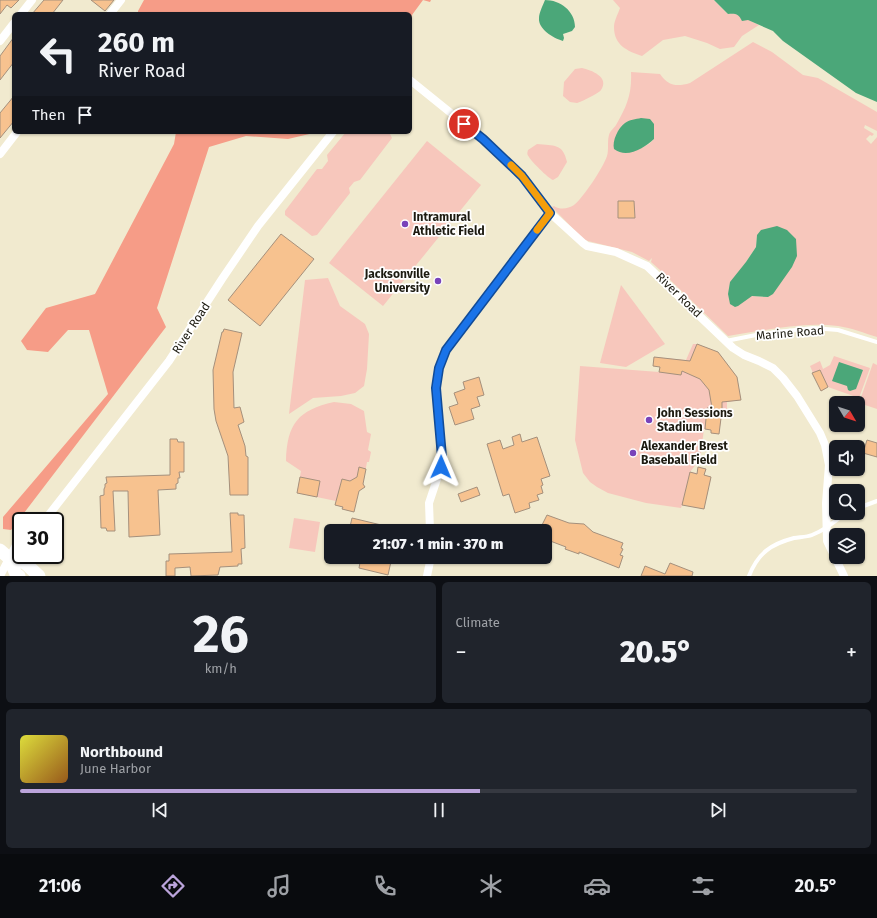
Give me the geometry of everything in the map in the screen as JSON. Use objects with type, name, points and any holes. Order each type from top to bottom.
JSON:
[{"type":"main road","points":[[5,554],[16,574],[19,576]]},
{"type":"main road","points":[[5,554],[25,563],[39,576]]},
{"type":"street","points":[[23,12],[32,0]]},
{"type":"street","points":[[112,12],[121,0]]},
{"type":"street","points":[[0,41],[12,26]]},
{"type":"street","name":"River Road","points":[[412,82],[483,139],[514,168],[522,176],[550,213],[587,246],[616,252],[648,266],[726,341],[744,355],[773,368],[783,378],[797,396],[820,433],[825,445],[828,465],[826,541],[844,576]]},
{"type":"street","points":[[0,154],[15,134]]},
{"type":"street","name":"River Road","points":[[51,512],[169,361],[250,238],[331,134]]},
{"type":"street","points":[[430,524],[429,504],[441,467],[442,457],[436,388],[439,368],[446,350],[550,213]]},
{"type":"street","points":[[0,576],[5,554]]},
{"type":"street","points":[[427,576],[430,564]]},
{"type":"lane","name":"Marine Road","points":[[726,341],[761,334],[813,328],[838,330],[877,342]]},
{"type":"lane","points":[[865,506],[877,502]]},
{"type":"lane","points":[[750,576],[757,560],[772,546],[795,538],[811,536],[826,529],[837,520]]},
{"type":"shaded area","points":[[144,0],[423,0],[412,15],[412,12],[138,11]]},
{"type":"shaded area","points":[[545,0],[561,4],[572,16],[575,27],[572,31],[563,34],[563,41],[555,38],[547,32],[539,22],[539,16]]},
{"type":"shaded area","points":[[613,0],[714,0],[728,14],[734,13],[759,25],[742,36],[734,47],[720,49],[685,36],[663,40],[642,56],[631,52],[622,46],[616,38],[614,25],[620,8]]},
{"type":"shaded area","points":[[714,0],[877,0],[877,102],[856,93],[783,41],[773,31],[748,20],[742,21],[736,14],[728,14]]},
{"type":"shaded area","points":[[753,42],[772,52],[803,75],[818,78],[877,112],[877,131],[865,125],[864,128],[874,134],[872,136],[870,135],[866,139],[871,144],[877,137],[877,337],[848,328],[825,325],[783,327],[728,336],[651,262],[652,258],[649,261],[632,252],[583,239],[552,207],[564,208],[574,205],[597,175],[607,156],[608,140],[611,131],[620,118],[628,100],[631,87],[631,72],[660,74],[666,81],[677,85],[690,83]],"holes":[[[622,126],[654,139],[649,144],[639,149],[619,132]],[[757,235],[768,297],[752,296],[746,262],[756,247]]]},
{"type":"shaded area","points":[[582,68],[590,70],[598,75],[603,81],[603,85],[601,90],[594,95],[577,103],[570,102],[563,96],[564,82],[575,69]]},
{"type":"shaded area","points":[[641,118],[650,119],[654,124],[654,139],[640,149],[630,153],[619,152],[614,149],[615,139],[622,125],[628,121]]},
{"type":"shaded area","points":[[176,134],[309,134],[288,139],[246,136],[209,147],[157,308],[166,327],[25,512],[12,512],[11,530],[3,529],[3,517],[108,394],[89,330],[68,330],[48,352],[27,350],[21,341],[46,308],[95,294],[174,144]]},
{"type":"shaded area","points":[[344,134],[390,134],[392,138],[360,180],[354,182],[349,188],[350,193],[317,235],[312,236],[285,215],[285,211],[317,169],[322,169],[328,161],[327,155]]},
{"type":"shaded area","name":"Intramural Athletic Field","points":[[427,141],[481,185],[383,306],[329,263]]},
{"type":"shaded area","points":[[537,144],[557,147],[563,151],[567,162],[558,177],[553,180],[530,159],[527,153],[528,150]]},
{"type":"shaded area","points":[[777,226],[787,230],[796,239],[797,256],[792,267],[773,294],[768,297],[752,296],[735,307],[730,304],[728,294],[730,282],[756,247],[757,235],[761,230]]},
{"type":"shaded area","points":[[328,278],[340,306],[365,324],[369,334],[367,369],[364,386],[355,393],[341,396],[313,398],[289,414],[305,280]]},
{"type":"shaded area","points":[[621,285],[665,344],[626,367],[600,363]]},
{"type":"shaded area","name":"John Sessions Stadium","points":[[693,344],[697,344],[718,352],[737,377],[741,400],[727,402],[727,410],[722,410],[719,434],[711,433],[711,430],[704,429],[700,459],[690,472],[697,473],[698,467],[706,469],[704,475],[711,477],[704,509],[682,505],[681,508],[646,503],[608,493],[597,487],[590,482],[583,473],[575,440],[580,366],[659,372],[660,367],[653,366],[654,357],[686,360]]},
{"type":"shaded area","points":[[834,356],[870,368],[860,396],[853,396],[828,387],[821,391],[810,366],[820,361],[823,369],[830,365]]},
{"type":"shaded area","points":[[839,362],[863,370],[856,389],[850,391],[848,390],[847,386],[832,381]]},
{"type":"shaded area","points":[[873,363],[877,365],[877,409],[865,405],[865,396],[861,396]]},
{"type":"shaded area","points":[[334,402],[351,404],[364,411],[367,432],[371,434],[368,450],[371,452],[369,462],[367,462],[363,484],[365,487],[358,491],[348,510],[342,509],[342,507],[335,505],[336,501],[297,493],[301,471],[286,461],[289,437],[292,428],[297,421],[303,414],[311,409]]},
{"type":"shaded area","points":[[294,518],[320,522],[315,552],[289,548]]},
{"type":"building","points":[[0,0],[19,0],[11,8],[7,5],[0,14]]},
{"type":"building","points":[[44,0],[63,0],[54,12],[34,12]]},
{"type":"building","points":[[91,0],[114,0],[105,11]]},
{"type":"building","points":[[12,40],[12,65],[0,80],[0,56]]},
{"type":"building","points":[[12,98],[12,123],[0,138],[0,113]]},
{"type":"building","points":[[618,201],[634,201],[635,218],[618,218]]},
{"type":"building","points":[[281,234],[314,259],[260,326],[228,300]]},
{"type":"building","points":[[224,329],[242,333],[233,372],[234,408],[240,407],[244,422],[238,425],[245,446],[246,456],[248,457],[248,495],[230,495],[228,456],[216,421],[214,409],[213,370]]},
{"type":"building","points":[[697,344],[718,352],[737,377],[741,400],[722,402],[719,434],[711,433],[711,430],[705,429],[707,408],[712,408],[709,390],[700,379],[682,371],[681,375],[659,372],[660,367],[653,366],[654,357],[690,361]]},
{"type":"building","points":[[820,370],[828,387],[821,391],[812,373]]},
{"type":"building","points":[[479,377],[484,395],[477,397],[480,406],[471,409],[474,419],[455,425],[449,407],[458,404],[454,393],[465,389],[463,382]]},
{"type":"building","points":[[520,434],[522,442],[537,437],[550,476],[541,479],[543,493],[537,495],[539,500],[529,503],[530,508],[515,513],[509,494],[503,496],[487,444],[500,440],[503,449],[514,445],[512,437]]},
{"type":"building","points":[[170,439],[177,439],[178,442],[184,442],[184,472],[179,472],[180,478],[178,478],[176,489],[158,490],[160,535],[129,537],[128,491],[113,491],[115,531],[107,531],[106,528],[101,528],[100,496],[104,495],[105,484],[107,483],[106,477],[170,475]]},
{"type":"building","points":[[867,440],[877,443],[877,457],[865,454]]},
{"type":"building","points":[[359,467],[366,469],[363,484],[365,487],[359,491],[354,512],[342,509],[343,507],[335,505],[342,479],[350,481],[357,477]]},
{"type":"building","points":[[698,467],[706,469],[704,475],[711,477],[704,509],[682,505],[690,472],[697,474]]},
{"type":"building","points":[[300,477],[320,481],[317,497],[297,493]]},
{"type":"building","points":[[477,487],[480,495],[461,502],[458,494]]},
{"type":"building","points":[[230,513],[244,515],[245,548],[241,549],[242,564],[238,564],[238,566],[220,567],[218,575],[191,576],[190,567],[175,568],[175,576],[166,576],[166,561],[169,561],[169,554],[232,552]]},
{"type":"building","points":[[547,515],[569,523],[584,524],[593,532],[623,543],[621,548],[623,549],[620,555],[623,556],[619,568],[579,552],[579,554],[565,549],[566,547],[552,542],[552,524],[542,524]]},
{"type":"building","points":[[352,518],[377,524],[351,524]]},
{"type":"building","points":[[670,563],[693,572],[692,576],[641,576],[645,566],[665,574]]},
{"type":"building","points":[[360,564],[390,564],[388,575],[359,568]]},
{"type":"slow traffic","points":[[511,165],[522,176],[550,213],[537,230]]},
{"type":"place","name":"Intramural Athletic Field","points":[[405,224]]},
{"type":"place","name":"Jacksonville University","points":[[438,281]]},
{"type":"place","name":"John Sessions Stadium","points":[[649,420]]},
{"type":"place","name":"Alexander Brest Baseball Field","points":[[633,453]]},
{"type":"route","points":[[441,467],[442,457],[436,388],[439,368],[446,350],[550,213],[522,176],[483,139],[464,124]]}]
